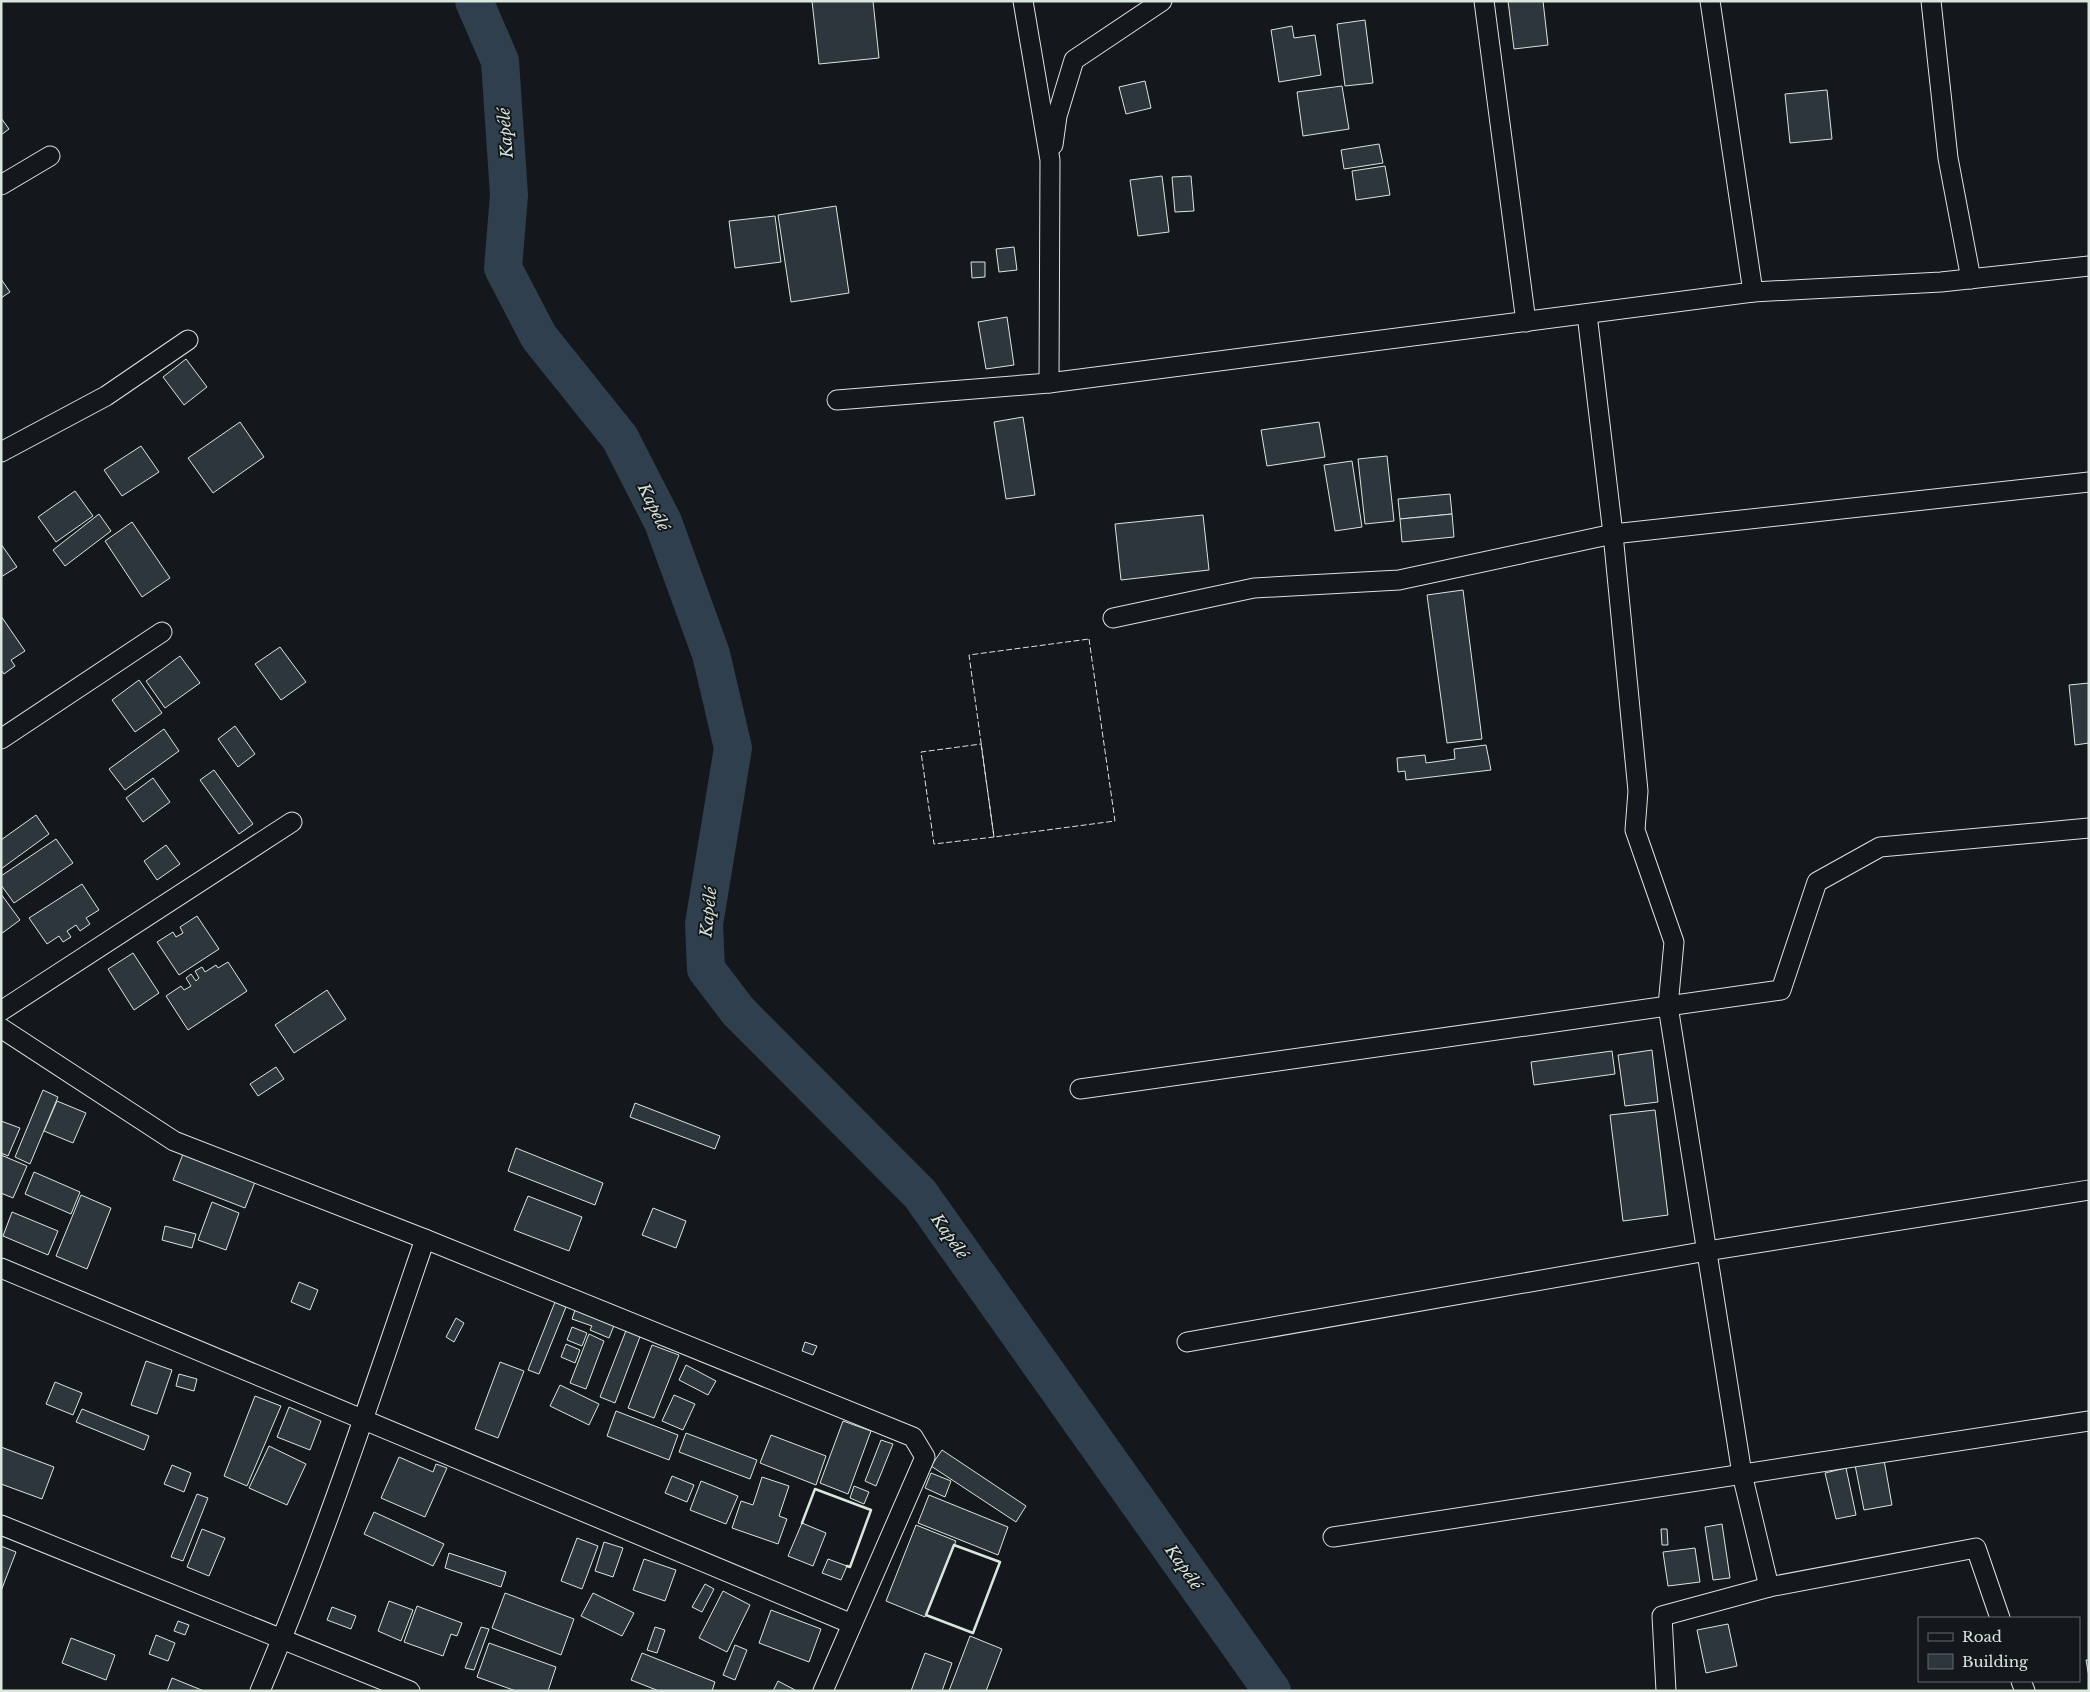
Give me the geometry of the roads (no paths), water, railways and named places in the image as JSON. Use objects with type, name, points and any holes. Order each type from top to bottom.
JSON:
[{"type":"street","points":[[1023,1],[1050,160]]},
{"type":"street","points":[[1049,383],[1050,160],[1057,116],[1074,60],[1162,1]]},
{"type":"street","points":[[1484,1],[1526,322]]},
{"type":"street","points":[[1710,1],[1752,292]]},
{"type":"street","points":[[1931,1],[1948,158],[1971,279]]},
{"type":"street","points":[[1,185],[50,156]]},
{"type":"street","points":[[837,400],[1049,383],[1752,292],[1971,279],[2089,266]]},
{"type":"street","points":[[1587,314],[1613,534],[1638,791],[1635,830],[1674,942],[1668,1006],[1742,1474],[1769,1587]]},
{"type":"street","points":[[1,452],[106,396],[188,340]]},
{"type":"street","points":[[1113,618],[1254,588],[1400,580],[1613,534],[2089,482]]},
{"type":"street","points":[[1,739],[162,632]]},
{"type":"street","points":[[1,1011],[292,822]]},
{"type":"street","points":[[1080,1089],[1780,990],[1818,882],[1880,846],[2089,828]]},
{"type":"street","points":[[1,1028],[174,1141],[425,1239],[913,1437],[925,1457],[823,1691]]},
{"type":"street","points":[[1187,1342],[1707,1251],[2089,1190]]},
{"type":"street","points":[[260,1691],[282,1638],[364,1419],[425,1239]]},
{"type":"street","points":[[1,1268],[852,1624]]},
{"type":"street","points":[[1334,1537],[2089,1421]]},
{"type":"street","points":[[1,1525],[410,1691]]},
{"type":"street","points":[[1666,1691],[1662,1616],[1769,1587],[1976,1548],[2000,1617]]},
{"type":"waterway","name":"Kapélé","points":[[474,1],[500,61],[509,195],[503,268],[539,337],[620,438],[663,522],[711,654],[733,748],[704,924],[706,969],[738,1011],[920,1194],[1272,1691]]}]
